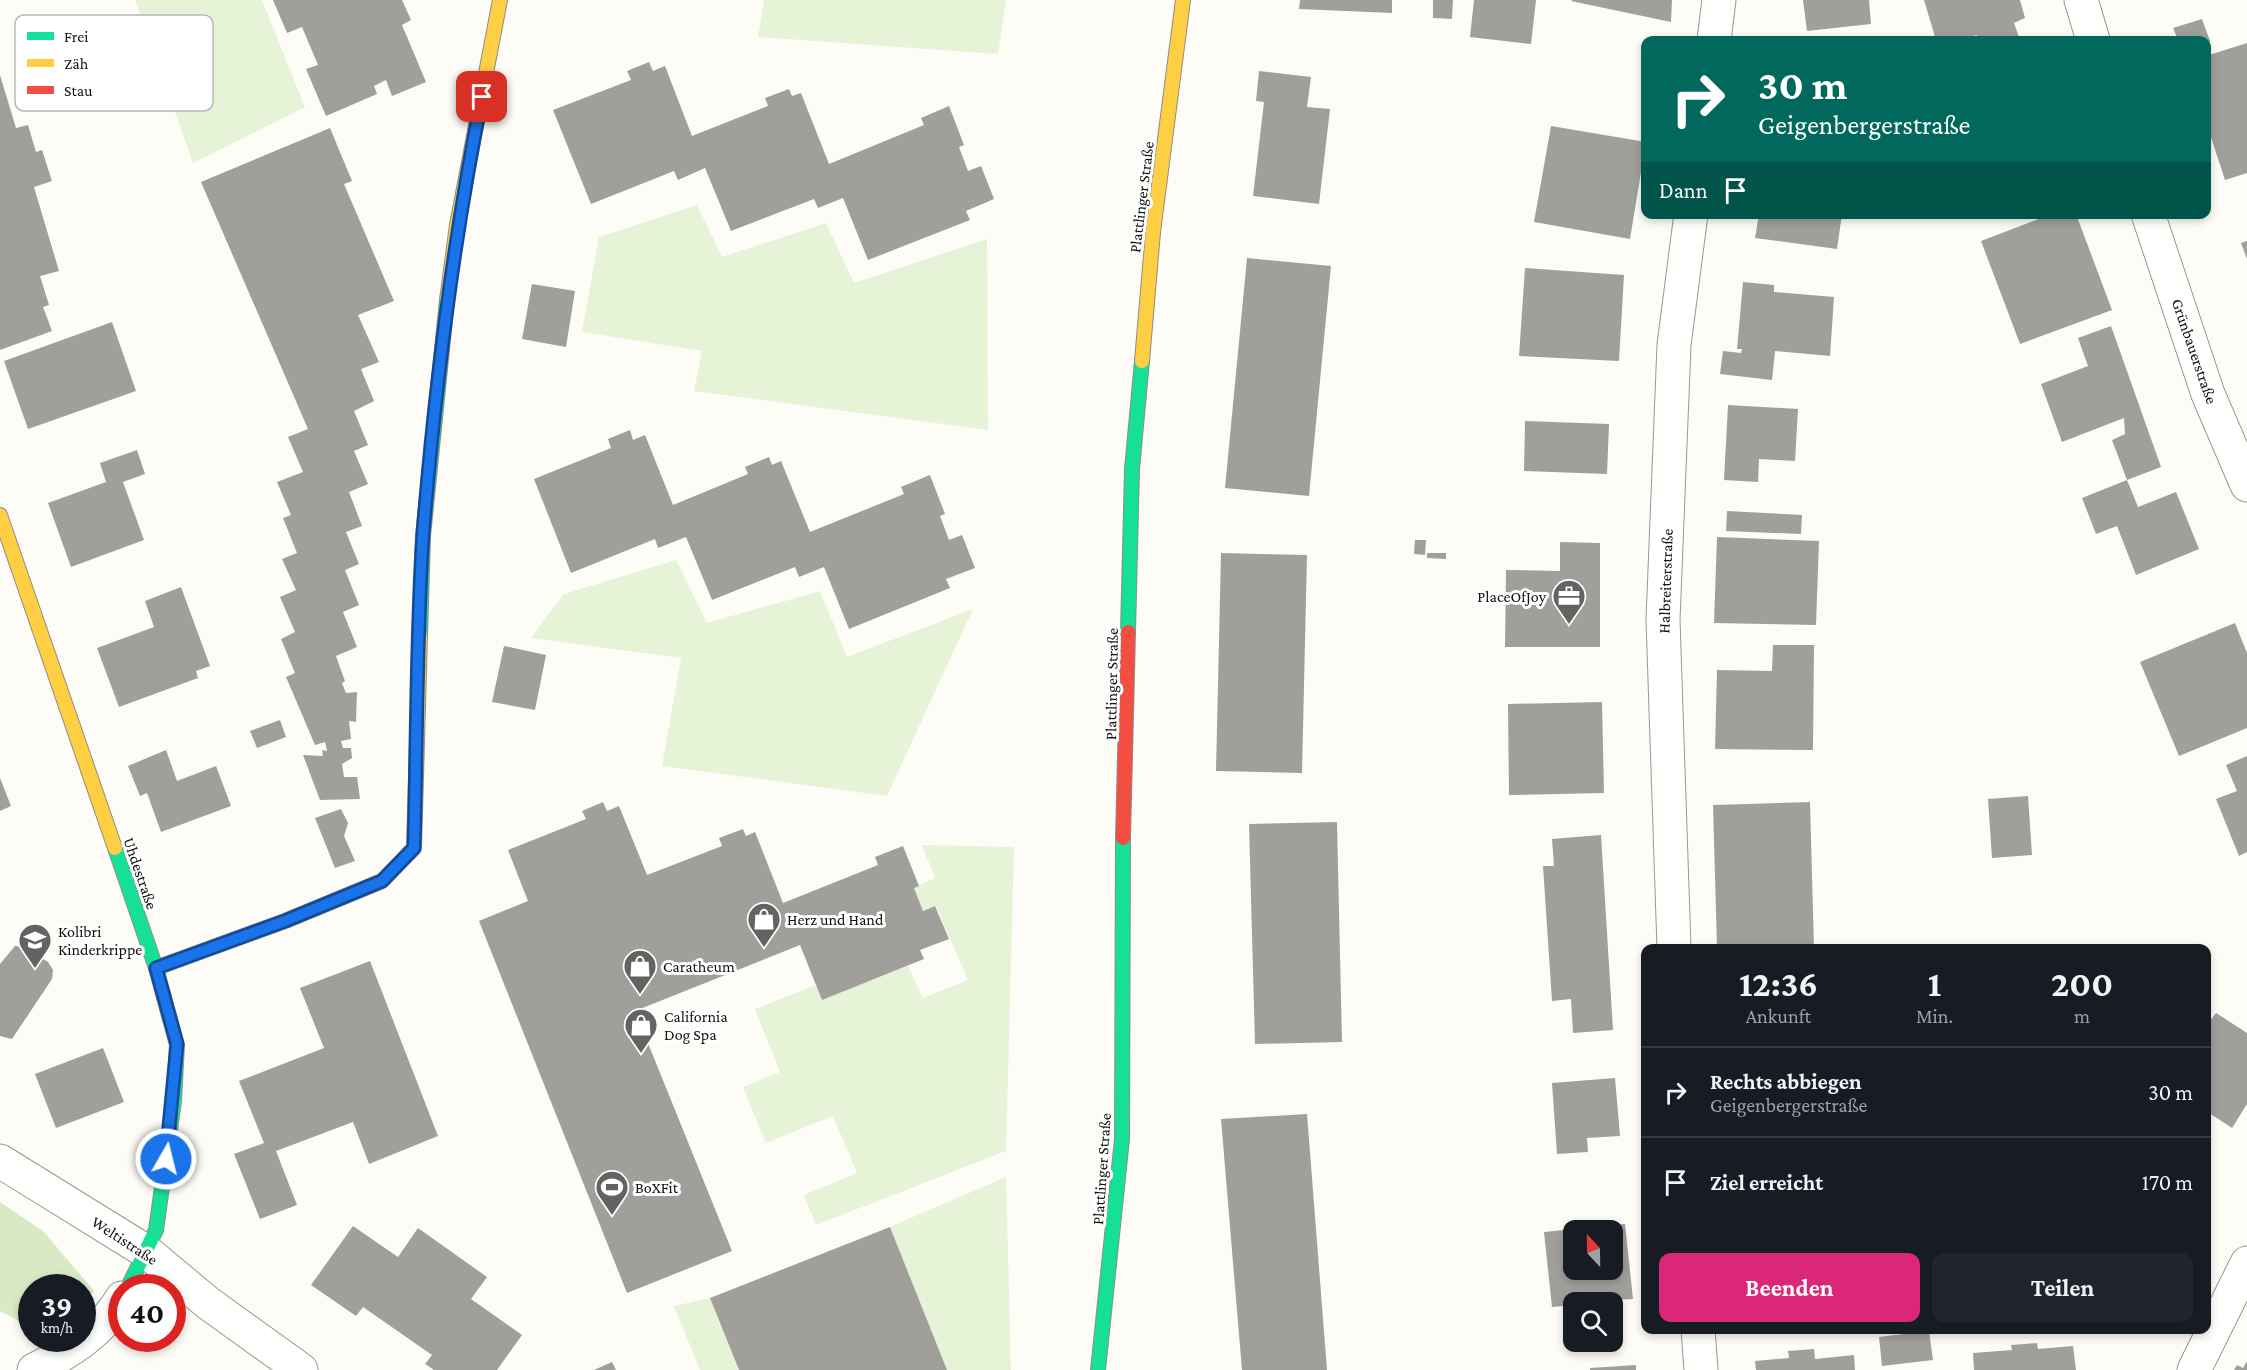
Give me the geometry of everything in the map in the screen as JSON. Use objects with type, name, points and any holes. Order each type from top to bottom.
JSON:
[{"type":"street","points":[[156,968],[285,921],[382,881],[414,848],[423,536],[442,339],[457,225],[500,0]]},
{"type":"street","name":"Plattlinger Straße","points":[[1098,1370],[1122,1139],[1124,840],[1132,469],[1153,232],[1183,0]]},
{"type":"street","points":[[1714,36],[1719,0]]},
{"type":"street","points":[[2080,0],[2092,36]]},
{"type":"street","name":"Halbreiterstraße","points":[[1674,944],[1663,620],[1674,345],[1690,219]]},
{"type":"street","name":"Grünbauerstraße","points":[[2150,219],[2208,394],[2247,485]]},
{"type":"street","name":"Uhdestraße","points":[[0,516],[156,968],[177,1044],[170,1135],[156,1230],[135,1274]]},
{"type":"street","name":"Weltistraße","points":[[0,1161],[147,1252],[208,1303],[301,1370]]},
{"type":"street","points":[[2194,1370],[2247,1263]]},
{"type":"street","points":[[34,1370],[56,1360],[108,1320]]},
{"type":"street","points":[[1698,1334],[1701,1370]]},
{"type":"green space","points":[[135,0],[262,0],[305,107],[193,163],[174,111],[213,111],[213,15],[140,15]]},
{"type":"green space","points":[[764,0],[1006,0],[998,54],[758,37]]},
{"type":"green space","points":[[697,205],[722,257],[826,223],[854,283],[987,239],[988,430],[694,391],[702,351],[582,332],[599,237]]},
{"type":"green space","points":[[676,560],[707,623],[820,591],[847,657],[973,609],[887,796],[662,766],[681,658],[531,638],[564,594]]},
{"type":"green space","points":[[922,845],[1014,847],[1006,1151],[816,1225],[804,1195],[857,1173],[833,1116],[766,1143],[743,1087],[780,1072],[755,1009],[816,985],[823,999],[908,966],[923,998],[968,980],[936,906],[923,911],[914,888],[935,878]]},
{"type":"green space","points":[[1006,1177],[1011,1370],[947,1370],[890,1227]]},
{"type":"green space","points":[[0,1202],[43,1231],[80,1274],[18,1274],[18,1320],[0,1311]]},
{"type":"green space","points":[[710,1298],[739,1370],[700,1370],[674,1306]]},
{"type":"building","points":[[273,0],[402,0],[411,20],[402,25],[426,82],[392,96],[386,80],[374,86],[377,94],[326,116],[306,69],[318,65],[302,27],[287,33]]},
{"type":"building","points":[[1300,0],[1392,0],[1392,13],[1299,9]]},
{"type":"building","points":[[1433,0],[1453,0],[1452,19],[1433,18]]},
{"type":"building","points":[[1474,0],[1536,0],[1531,44],[1470,37]]},
{"type":"building","points":[[1672,0],[1671,22],[1571,1]]},
{"type":"building","points":[[1803,0],[1869,0],[1871,24],[1807,31]]},
{"type":"building","points":[[1924,0],[2020,0],[2025,18],[2014,23],[2019,36],[1935,36]]},
{"type":"building","points":[[2202,19],[2208,36],[2176,36],[2173,28]]},
{"type":"building","points":[[2247,43],[2247,173],[2225,180],[2211,137],[2211,54]]},
{"type":"building","points":[[649,62],[653,71],[665,66],[692,136],[768,106],[765,98],[789,89],[792,96],[801,93],[829,164],[924,125],[921,118],[949,106],[964,145],[959,147],[968,171],[981,166],[994,199],[966,211],[970,220],[868,260],[843,198],[818,208],[814,199],[731,231],[705,168],[678,180],[674,171],[591,204],[553,110],[631,80],[627,71]]},
{"type":"building","points":[[1259,71],[1311,77],[1307,107],[1330,109],[1319,204],[1253,196],[1264,102],[1256,101]]},
{"type":"building","points":[[0,75],[16,128],[28,125],[36,152],[42,150],[52,181],[34,187],[59,271],[40,276],[49,305],[43,307],[52,331],[0,350]]},
{"type":"building","points":[[1551,126],[1641,141],[1641,172],[1630,239],[1534,222]]},
{"type":"building","points":[[330,128],[352,181],[344,184],[394,301],[358,315],[379,362],[361,369],[374,401],[354,411],[368,445],[354,451],[368,484],[349,492],[362,526],[346,532],[359,564],[345,570],[359,605],[343,612],[357,647],[336,656],[345,681],[342,683],[346,693],[357,692],[356,722],[349,721],[351,739],[341,741],[343,748],[351,748],[352,758],[342,764],[344,777],[357,777],[360,799],[320,800],[303,755],[323,756],[322,750],[327,751],[325,742],[315,745],[286,677],[295,673],[281,639],[295,632],[280,597],[296,590],[282,559],[297,553],[283,518],[291,515],[277,482],[303,472],[288,437],[308,429],[201,182]]},
{"type":"building","points":[[1758,219],[1841,219],[1837,249],[1755,238]]},
{"type":"building","points":[[2039,219],[2078,219],[2112,310],[2020,344],[1981,241]]},
{"type":"building","points":[[2247,241],[2247,259],[2241,243]]},
{"type":"building","points":[[1247,258],[1331,266],[1309,496],[1225,488]]},
{"type":"building","points":[[1525,268],[1624,275],[1619,361],[1519,356]]},
{"type":"building","points":[[1743,282],[1774,285],[1774,292],[1834,297],[1830,356],[1775,351],[1772,380],[1720,374],[1723,351],[1741,353],[1742,349],[1737,349]]},
{"type":"building","points":[[532,284],[575,291],[566,347],[522,339]]},
{"type":"building","points":[[112,322],[136,391],[28,429],[4,361]]},
{"type":"building","points":[[2111,326],[2161,467],[2127,480],[2112,440],[2125,434],[2124,418],[2062,442],[2041,384],[2088,366],[2078,338]]},
{"type":"building","points":[[1728,405],[1798,409],[1795,461],[1759,459],[1758,482],[1724,480]]},
{"type":"building","points":[[1525,421],[1609,424],[1607,474],[1524,471]]},
{"type":"building","points":[[630,430],[633,440],[645,435],[673,505],[748,474],[745,467],[769,457],[772,465],[781,461],[810,532],[904,494],[901,487],[930,475],[945,514],[940,516],[949,540],[962,535],[975,568],[946,579],[950,588],[849,629],[824,567],[799,577],[795,567],[712,600],[686,537],[658,548],[655,539],[571,573],[534,479],[611,448],[608,439]]},
{"type":"building","points":[[137,450],[145,474],[123,482],[144,540],[71,567],[48,503],[106,482],[100,463]]},
{"type":"building","points":[[2127,480],[2138,507],[2176,492],[2199,549],[2136,575],[2117,526],[2096,534],[2082,498]]},
{"type":"building","points":[[1727,511],[1802,515],[1801,534],[1726,531]]},
{"type":"building","points":[[1717,537],[1819,541],[1816,625],[1714,623]]},
{"type":"building","points":[[1415,540],[1426,540],[1425,555],[1414,554]]},
{"type":"building","points":[[1560,542],[1600,543],[1600,647],[1505,647],[1506,570],[1560,571]]},
{"type":"building","points":[[1221,553],[1307,555],[1302,773],[1216,771]]},
{"type":"building","points":[[1427,553],[1446,553],[1446,559],[1427,558]]},
{"type":"building","points":[[181,587],[210,666],[196,671],[198,678],[119,707],[97,648],[154,627],[145,601]]},
{"type":"building","points":[[2235,623],[2247,653],[2247,728],[2179,756],[2140,662]]},
{"type":"building","points":[[1773,645],[1814,645],[1813,750],[1715,749],[1717,670],[1772,671]]},
{"type":"building","points":[[504,646],[546,655],[535,710],[492,702]]},
{"type":"building","points":[[1602,702],[1604,793],[1509,795],[1508,704]]},
{"type":"building","points":[[280,720],[286,737],[257,748],[250,731]]},
{"type":"building","points":[[166,750],[177,781],[216,766],[231,806],[161,832],[147,793],[140,796],[128,766]]},
{"type":"building","points":[[2247,756],[2247,852],[2239,856],[2216,799],[2237,791],[2226,765]]},
{"type":"building","points":[[0,778],[11,806],[0,811]]},
{"type":"building","points":[[2028,796],[2032,855],[1992,858],[1988,799]]},
{"type":"building","points":[[603,802],[607,811],[619,806],[647,875],[722,846],[719,838],[743,829],[746,836],[755,832],[783,903],[878,865],[875,857],[903,846],[919,886],[914,888],[923,911],[935,906],[949,939],[920,950],[924,959],[822,1000],[800,945],[635,1011],[732,1251],[627,1293],[479,921],[528,901],[508,850],[586,819],[582,811]]},
{"type":"building","points":[[1810,802],[1814,944],[1717,944],[1713,805]]},
{"type":"building","points":[[341,809],[348,823],[344,836],[355,861],[335,868],[315,818]]},
{"type":"building","points":[[1337,822],[1342,1042],[1255,1044],[1249,824]]},
{"type":"building","points":[[1601,835],[1613,1030],[1573,1033],[1571,999],[1552,1001],[1543,866],[1554,866],[1552,839]]},
{"type":"building","points":[[15,946],[24,947],[48,962],[53,970],[52,979],[12,1039],[0,1036],[0,964]]},
{"type":"building","points":[[370,961],[438,1136],[369,1164],[353,1122],[276,1151],[297,1205],[260,1219],[234,1154],[264,1143],[239,1081],[324,1048],[300,988]]},
{"type":"building","points":[[2216,1013],[2247,1033],[2247,1104],[2232,1128],[2211,1114],[2211,1020]]},
{"type":"building","points":[[103,1048],[124,1102],[56,1128],[35,1074]]},
{"type":"building","points":[[1615,1078],[1620,1136],[1587,1138],[1588,1152],[1557,1154],[1552,1083]]},
{"type":"building","points":[[1307,1114],[1327,1370],[1242,1370],[1221,1119]]},
{"type":"building","points":[[1623,1224],[1625,1224],[1633,1299],[1623,1300],[1623,1292],[1563,1292],[1563,1306],[1552,1307],[1544,1232],[1563,1230],[1563,1280],[1623,1280]]},
{"type":"building","points":[[353,1226],[398,1257],[418,1228],[487,1277],[471,1299],[522,1335],[497,1370],[434,1370],[425,1364],[432,1355],[363,1307],[356,1316],[311,1285]]},
{"type":"building","points":[[890,1227],[947,1370],[739,1370],[710,1298]]},
{"type":"building","points":[[1929,1334],[1933,1360],[1882,1366],[1879,1337]]},
{"type":"building","points":[[2037,1343],[2038,1349],[2073,1346],[2076,1370],[1974,1370],[1973,1353],[2012,1350],[2011,1345]]},
{"type":"building","points":[[1814,1349],[1815,1359],[1854,1355],[1855,1370],[1756,1370],[1755,1361],[1789,1358],[1788,1351]]},
{"type":"building","points":[[2247,1361],[2247,1370],[2234,1370],[2237,1365],[2243,1368]]},
{"type":"building","points":[[612,1362],[616,1370],[594,1370]]},
{"type":"building","points":[[1636,1365],[1636,1370],[1590,1370],[1590,1368]]},
{"type":"traffic: fast","points":[[420,636],[423,536],[447,300]]},
{"type":"traffic: fast","points":[[1128,632],[1132,469],[1142,361]]},
{"type":"traffic: fast","points":[[1098,1370],[1122,1139],[1123,838]]},
{"type":"traffic: fast","points":[[115,848],[156,968],[177,1045],[174,1101],[156,1230],[134,1274]]},
{"type":"traffic: slow","points":[[447,300],[457,225],[500,0]]},
{"type":"traffic: slow","points":[[1142,361],[1153,232],[1183,0]]},
{"type":"traffic: slow","points":[[0,515],[115,848]]},
{"type":"traffic: slow","points":[[156,968],[285,921],[382,881],[414,848],[420,636]]},
{"type":"traffic: jam","points":[[1123,838],[1128,632]]},
{"type":"place","name":"PlaceOfJoy","points":[[1569,625]]},
{"type":"place","name":"Herz und Hand","points":[[764,948]]},
{"type":"place","name":"Kolibri Kinderkrippe","points":[[35,969]]},
{"type":"place","name":"Caratheum","points":[[640,995]]},
{"type":"place","name":"California Dog Spa","points":[[641,1054]]},
{"type":"place","name":"BoXFit","points":[[612,1216]]},
{"type":"route","points":[[166,1159],[174,1101],[177,1044],[156,968],[285,921],[382,881],[414,848],[423,536],[442,339],[457,225],[482,97]]}]
